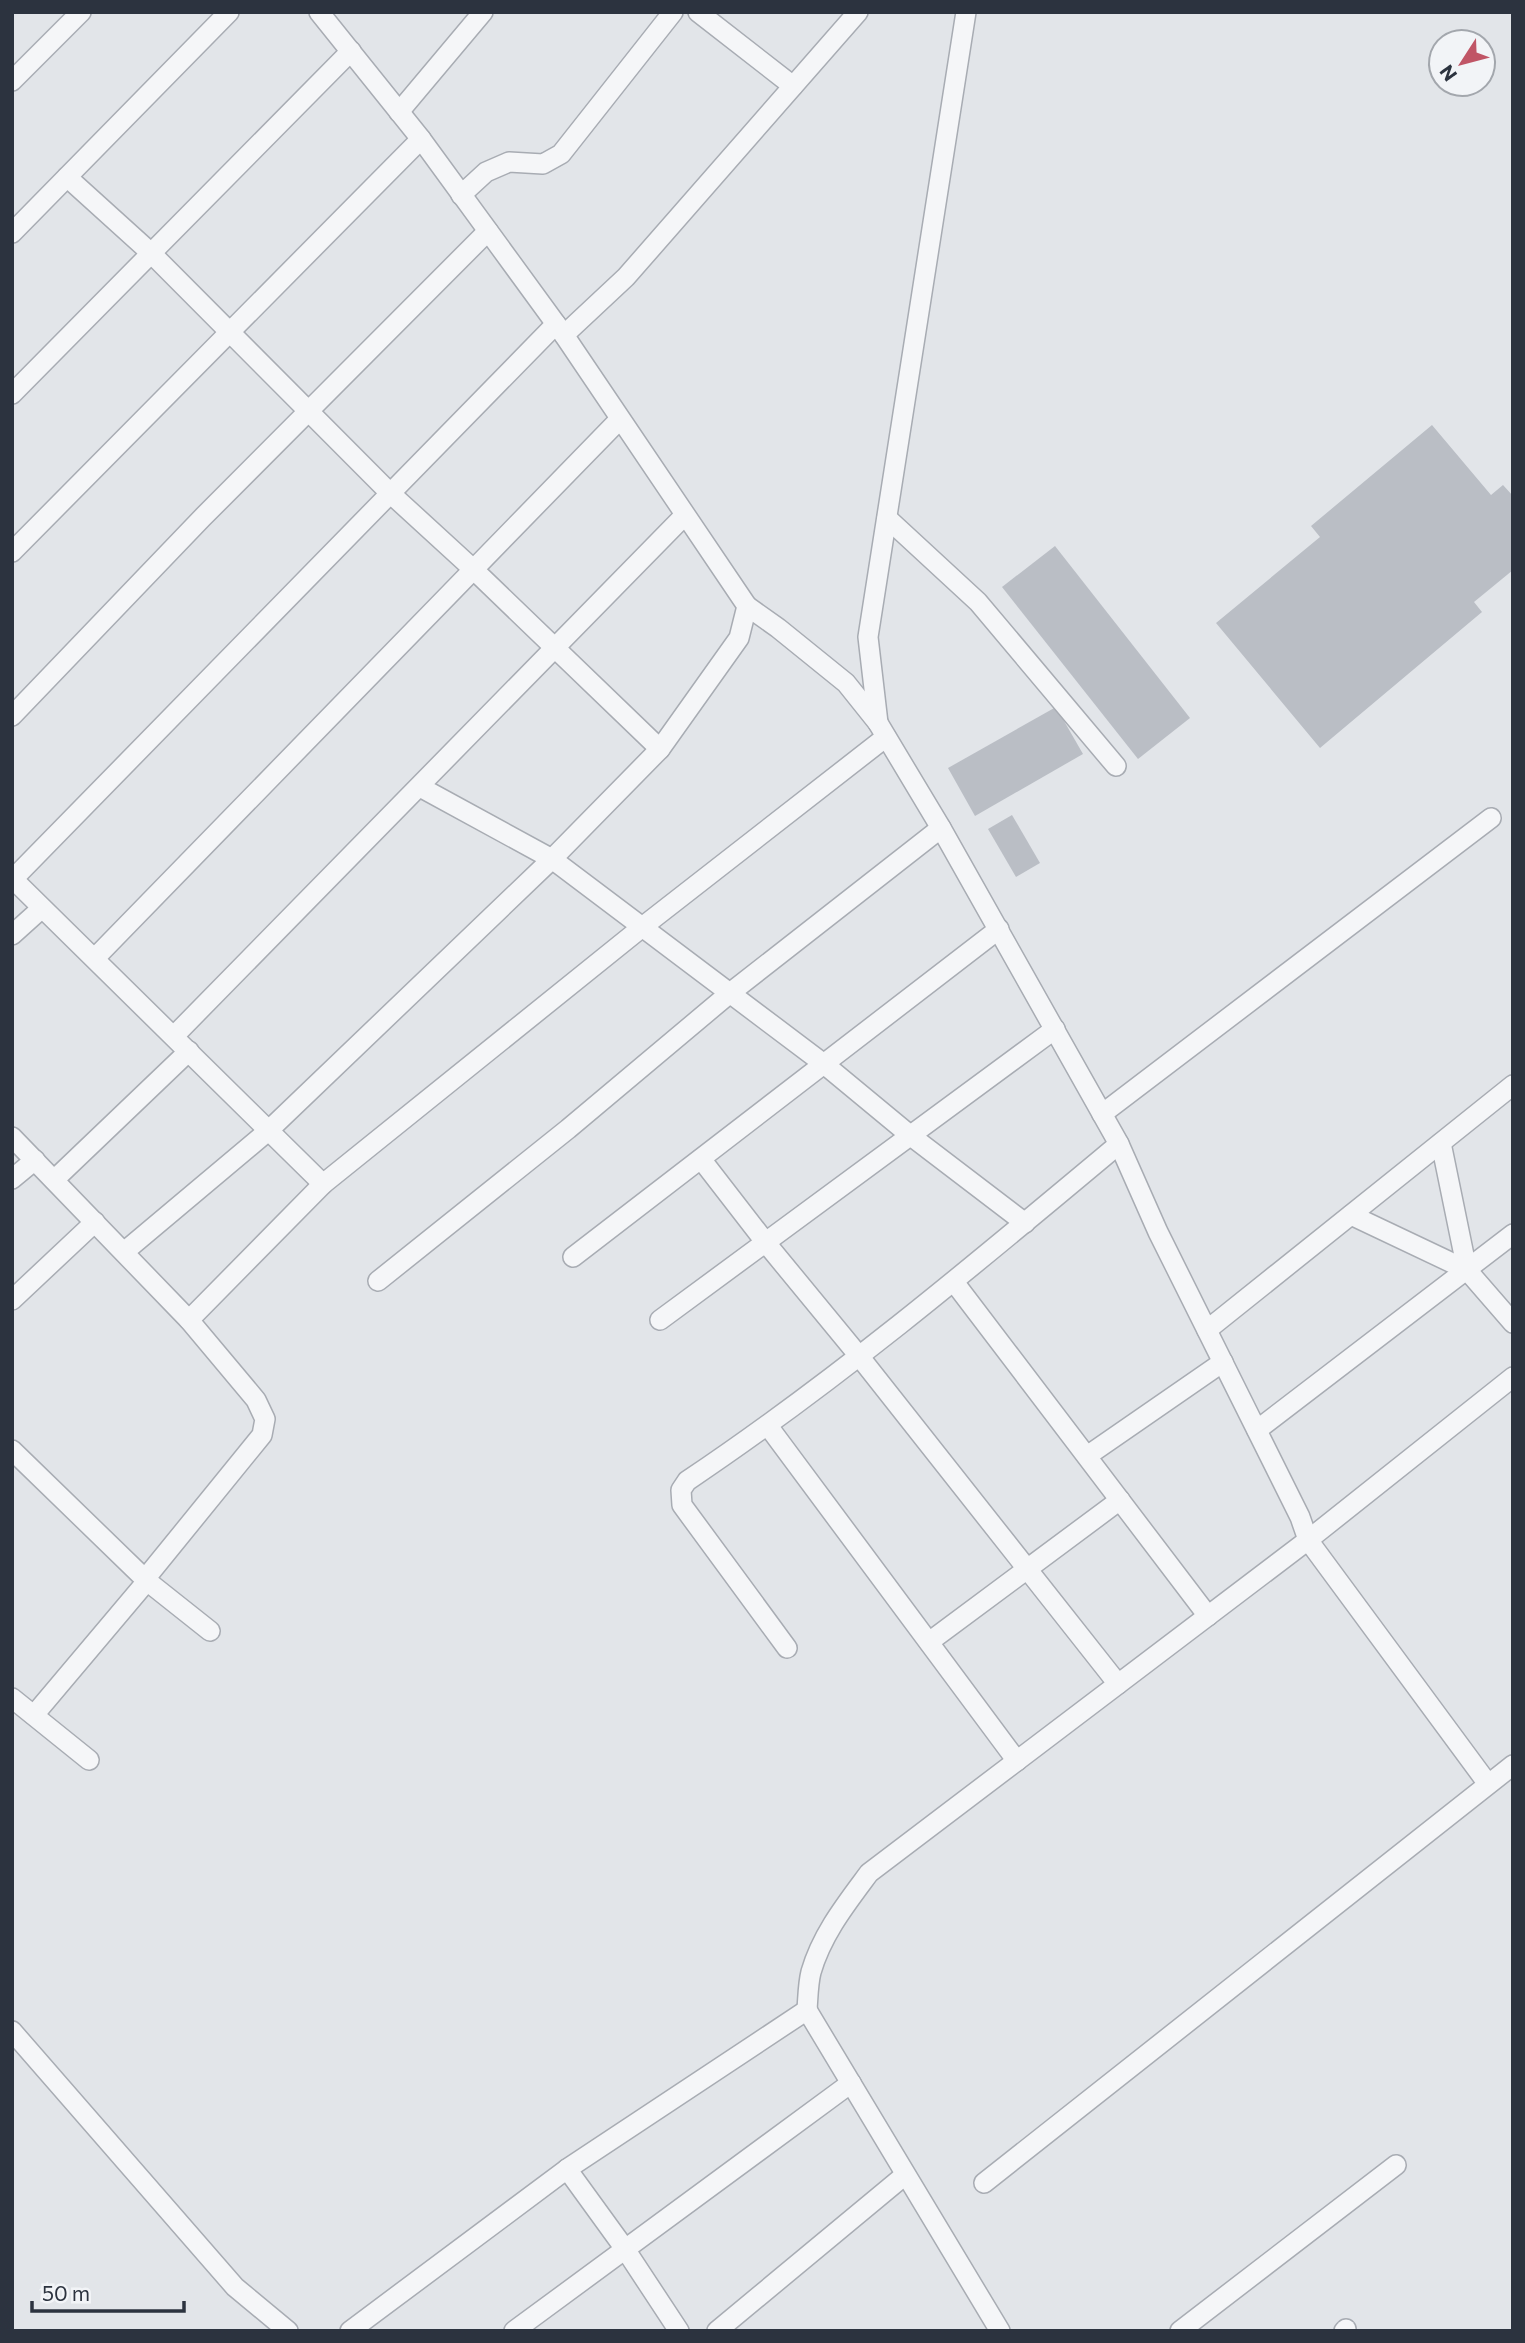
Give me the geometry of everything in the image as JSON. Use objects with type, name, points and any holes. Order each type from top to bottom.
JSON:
[{"type":"street","points":[[12,80],[81,12]]},
{"type":"street","points":[[12,233],[229,12]]},
{"type":"street","points":[[319,12],[421,139],[560,329],[747,606],[846,682],[882,730],[942,828],[1119,1144],[1158,1232],[1300,1517],[1308,1540],[1488,1784]]},
{"type":"street","points":[[399,112],[483,12]]},
{"type":"street","points":[[461,195],[486,172],[509,162],[543,164],[561,155],[673,12]]},
{"type":"street","points":[[698,12],[793,86]]},
{"type":"street","points":[[323,1184],[13,879],[390,493],[560,329],[626,276],[858,12]]},
{"type":"street","points":[[882,730],[868,638],[966,12]]},
{"type":"street","points":[[12,394],[351,51]]},
{"type":"street","points":[[12,552],[421,139]]},
{"type":"street","points":[[67,177],[151,253],[390,493],[660,749]]},
{"type":"street","points":[[12,716],[202,518],[488,231]]},
{"type":"street","points":[[94,958],[620,419]]},
{"type":"street","points":[[174,1036],[684,516]]},
{"type":"street","points":[[887,518],[978,602],[1116,766]]},
{"type":"street","points":[[124,1252],[268,1131],[552,859],[660,749],[739,638],[747,606]]},
{"type":"street","points":[[189,1320],[323,1184],[882,730]]},
{"type":"street","points":[[420,787],[552,859],[824,1064],[911,1136],[1025,1223]]},
{"type":"street","points":[[1102,1114],[1491,818]]},
{"type":"street","points":[[377,1282],[568,1129],[730,993],[942,828]]},
{"type":"street","points":[[12,935],[42,908]]},
{"type":"street","points":[[573,1257],[999,929]]},
{"type":"street","points":[[660,1320],[1055,1029]]},
{"type":"street","points":[[54,1180],[189,1051]]},
{"type":"street","points":[[1207,1330],[1513,1086]]},
{"type":"street","points":[[12,1137],[189,1320],[257,1400],[264,1419],[262,1435],[34,1715]]},
{"type":"street","points":[[1441,1143],[1467,1270]]},
{"type":"street","points":[[787,1648],[682,1505],[681,1490],[687,1481],[768,1426],[954,1282],[1119,1144]]},
{"type":"street","points":[[701,1159],[1118,1684]]},
{"type":"street","points":[[12,1179],[35,1160]]},
{"type":"street","points":[[1351,1215],[1467,1270],[1513,1323]]},
{"type":"street","points":[[12,1300],[94,1222]]},
{"type":"street","points":[[1257,1430],[1513,1234]]},
{"type":"street","points":[[954,1282],[1208,1616]]},
{"type":"street","points":[[1087,1457],[1223,1363]]},
{"type":"street","points":[[1000,2331],[807,2010],[810,1974],[821,1944],[835,1919],[869,1873],[1308,1540],[1513,1377]]},
{"type":"street","points":[[768,1426],[1017,1761]]},
{"type":"street","points":[[15,1459],[146,1580],[210,1632]]},
{"type":"street","points":[[929,1642],[1120,1500]]},
{"type":"street","points":[[12,1698],[89,1760]]},
{"type":"street","points":[[984,2183],[1513,1765]]},
{"type":"street","points":[[350,2331],[567,2169],[807,2010]]},
{"type":"street","points":[[12,2031],[236,2287],[288,2331]]},
{"type":"street","points":[[514,2331],[851,2084]]},
{"type":"street","points":[[1180,2331],[1396,2165]]},
{"type":"street","points":[[567,2169],[625,2249],[679,2331]]},
{"type":"street","points":[[717,2331],[905,2175]]},
{"type":"building","points":[[1432,425],[1491,495],[1503,485],[1513,496],[1513,570],[1474,602],[1482,612],[1320,748],[1216,623],[1320,537],[1311,526]]},
{"type":"building","points":[[1055,546],[1190,718],[1138,759],[1002,587]]},
{"type":"building","points":[[1056,707],[1083,754],[975,816],[948,768]]},
{"type":"building","points":[[1012,815],[1040,863],[1016,877],[988,829]]}]
